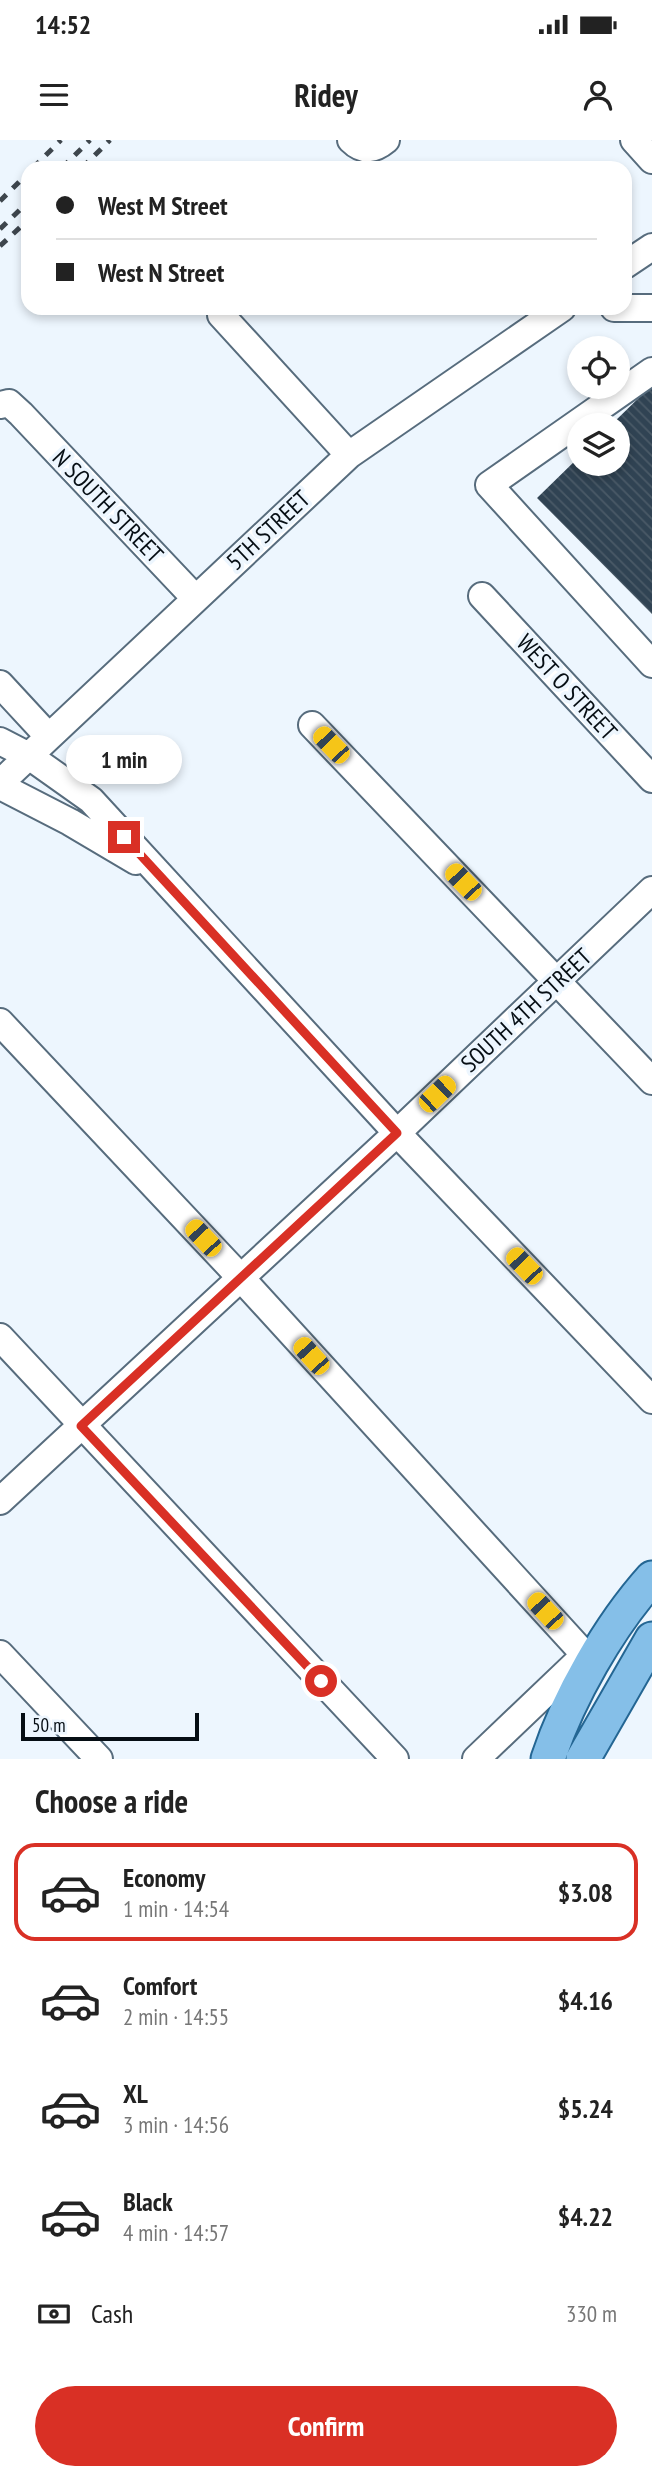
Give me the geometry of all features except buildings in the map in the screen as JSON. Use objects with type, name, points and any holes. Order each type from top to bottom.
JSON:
[{"type":"main road","points":[[548,1759],[591,1653],[652,1578]]},
{"type":"main road","points":[[583,1759],[652,1639]]},
{"type":"street","points":[[351,140],[365,149],[374,149],[386,140]]},
{"type":"street","points":[[634,140],[652,160]]},
{"type":"street","points":[[632,260],[652,247]]},
{"type":"street","points":[[632,308],[652,308]]},
{"type":"street","points":[[221,315],[349,454]]},
{"type":"street","name":"5TH STREET","points":[[0,785],[349,454],[552,315]]},
{"type":"street","points":[[652,371],[489,485],[652,664]]},
{"type":"street","name":"N SOUTH STREET","points":[[11,410],[195,598]]},
{"type":"street","name":"WEST O STREET","points":[[482,596],[652,779]]},
{"type":"street","points":[[0,684],[49,737]]},
{"type":"street","points":[[312,725],[652,1081]]},
{"type":"street","points":[[0,741],[29,756],[91,800],[397,1133],[652,1399]]},
{"type":"street","points":[[0,785],[70,822],[158,874]]},
{"type":"street","name":"SOUTH 4TH STREET","points":[[0,1501],[397,1133],[652,890]]},
{"type":"street","points":[[0,1022],[591,1653],[476,1759]]},
{"type":"street","points":[[0,1337],[396,1759]]},
{"type":"street","points":[[0,1654],[99,1759]]},
{"type":"railway","points":[[40,161],[61,140]]},
{"type":"railway","points":[[69,161],[90,140]]},
{"type":"railway","points":[[89,161],[110,140]]},
{"type":"railway","points":[[0,201],[21,180]]},
{"type":"railway","points":[[0,229],[21,209]]},
{"type":"railway","points":[[0,246],[21,226]]},
{"type":"route","points":[[124,837],[397,1133],[81,1426],[321,1681]]}]
